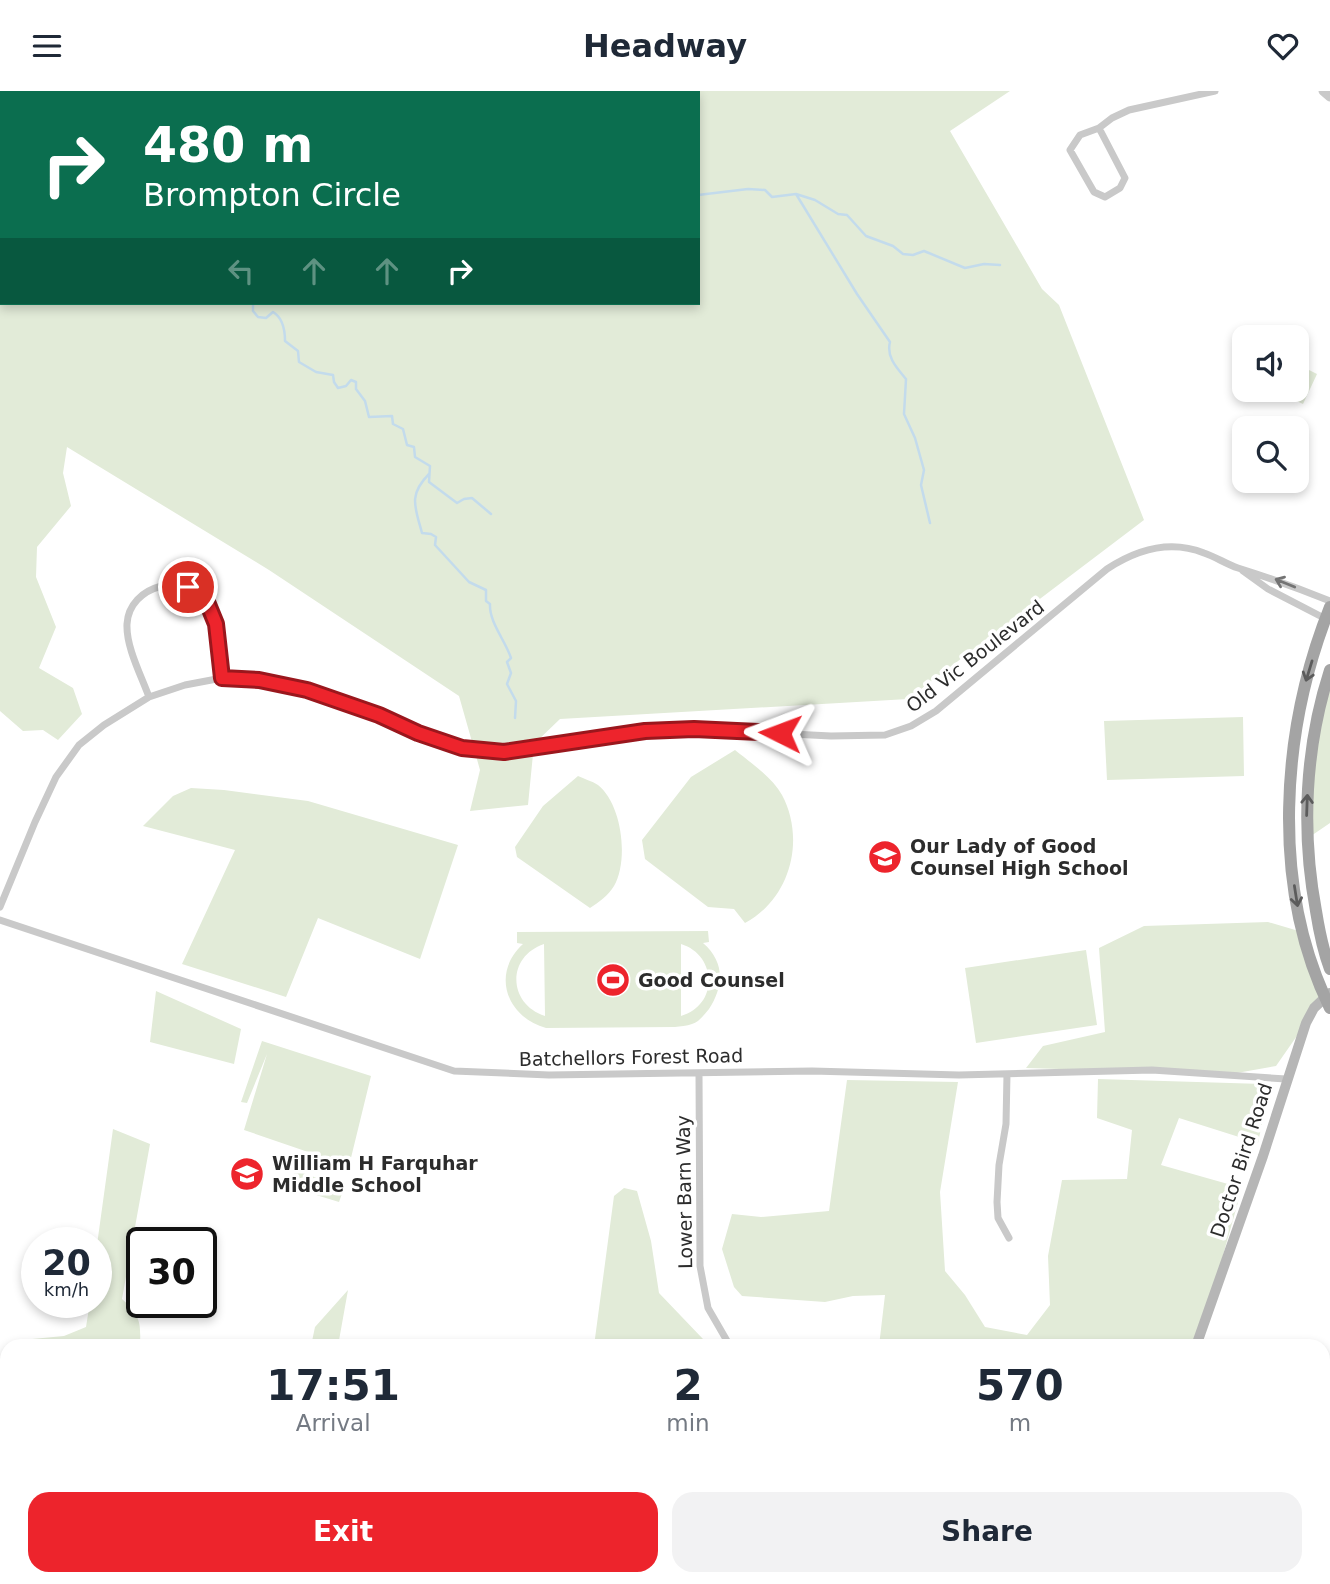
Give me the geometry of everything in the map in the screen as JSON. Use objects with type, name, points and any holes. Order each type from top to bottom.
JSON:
[{"type":"main road","points":[[1328,999],[1302,932],[1288,812],[1290,768],[1304,688],[1329,612]]},
{"type":"main road","points":[[1330,670],[1314,739],[1307,812],[1308,857],[1313,893],[1330,969]]},
{"type":"main road","name":"Doctor Bird Road","points":[[1198,1339],[1263,1156],[1306,1023],[1328,999]]},
{"type":"street","points":[[1100,128],[1125,178],[1120,188],[1105,197],[1094,192],[1070,150],[1080,135],[1100,128],[1112,118],[1129,110],[1214,91]]},
{"type":"street","points":[[1323,91],[1330,97]]},
{"type":"street","name":"Old Vic Boulevard","points":[[0,907],[56,777],[79,745],[104,725],[149,697],[185,685],[222,678],[259,680],[307,690],[462,748],[504,752],[645,731],[694,729],[831,736],[885,735],[911,726],[936,711],[1107,569],[1129,555],[1155,548],[1200,551],[1266,576],[1329,612]]},
{"type":"street","name":"Old Vic Boulevard","points":[[1239,568],[1268,589],[1329,612]]},
{"type":"street","points":[[149,697],[131,648],[127,626],[131,607],[151,588],[166,584],[188,587],[207,602],[216,624],[222,678]]},
{"type":"street","name":"Batchellors Forest Road","points":[[0,920],[454,1071],[549,1075],[812,1071],[952,1075],[1152,1070],[1286,1079]]},
{"type":"street","name":"Lower Barn Way","points":[[699,1073],[700,1266],[708,1308],[726,1339]]},
{"type":"street","points":[[1007,1074],[1006,1124],[996,1202],[998,1218],[1009,1238]]},
{"type":"green space","points":[[700,91],[1010,91],[950,131],[1042,289],[1059,305],[1144,520],[908,699],[560,719],[534,744],[528,805],[470,811],[480,770],[459,696],[269,570],[67,447],[63,473],[71,506],[37,547],[36,577],[56,627],[39,668],[73,688],[82,714],[58,740],[43,730],[23,731],[0,711],[0,305],[700,305]]},
{"type":"green space","points":[[1309,370],[1317,374],[1309,391]]},
{"type":"green space","points":[[1330,670],[1330,823],[1308,838],[1307,812]]},
{"type":"green space","points":[[1243,717],[1244,776],[1107,780],[1104,721]]},
{"type":"green space","points":[[735,750],[778,788],[789,812],[793,831],[793,849],[783,884],[773,899],[745,923],[734,909],[708,907],[645,859],[642,840],[691,777]]},
{"type":"green space","points":[[578,776],[598,785],[606,794],[618,818],[621,833],[619,875],[609,893],[590,908],[517,857],[515,847],[543,806]]},
{"type":"green space","points":[[191,788],[308,801],[458,845],[420,959],[318,918],[286,997],[182,964],[235,850],[143,826],[173,796]]},
{"type":"green space","points":[[1268,922],[1302,932],[1324,997],[1276,1066],[1231,1074],[1026,1068],[1043,1046],[1105,1032],[1099,948],[1144,926]]},
{"type":"green space","name":"Good Counsel","points":[[708,931],[709,942],[703,943],[719,966],[717,992],[703,1016],[688,1025],[546,1028],[521,1014],[508,993],[507,968],[513,955],[523,944],[517,943],[517,932]],"holes":[[[544,944],[545,1016],[524,1002],[516,980],[523,959]],[[681,944],[702,958],[709,980],[702,1002],[681,1016]]]},
{"type":"green space","points":[[1086,950],[1097,1025],[976,1043],[965,968]]},
{"type":"green space","points":[[156,991],[241,1029],[234,1064],[150,1042]]},
{"type":"green space","points":[[262,1041],[371,1076],[349,1166],[244,1130],[267,1054],[247,1103],[241,1102]]},
{"type":"green space","points":[[1098,1079],[1263,1084],[1268,1094],[1258,1143],[1179,1118],[1161,1165],[1242,1188],[1198,1339],[880,1339],[885,1295],[853,1296],[825,1302],[742,1296],[734,1287],[722,1249],[732,1214],[761,1217],[829,1211],[847,1080],[958,1082],[940,1192],[945,1271],[965,1295],[985,1327],[1027,1335],[1050,1305],[1048,1256],[1062,1180],[1127,1179],[1132,1130],[1097,1118]]},
{"type":"green space","points":[[113,1129],[150,1144],[135,1227],[126,1227],[126,1277],[122,1299],[126,1303],[126,1318],[138,1319],[140,1339],[32,1339],[64,1336],[86,1327],[87,1318],[112,1318],[112,1227],[99,1227]]},
{"type":"green space","points":[[295,1170],[344,1188],[339,1202],[290,1187]]},
{"type":"green space","points":[[624,1188],[637,1191],[651,1241],[659,1293],[703,1339],[595,1339],[614,1196]]},
{"type":"green space","points":[[348,1290],[339,1339],[312,1339],[315,1327]]},
{"type":"waterway","points":[[700,195],[748,189],[765,190],[772,197],[796,194],[857,294],[890,342],[891,357],[906,379],[904,414],[915,438],[924,470],[921,485],[930,523]]},
{"type":"waterway","points":[[796,194],[815,200],[838,214],[847,215],[866,236],[893,246],[903,254],[913,255],[924,251],[965,268],[984,264],[1000,265]]},
{"type":"waterway","points":[[253,305],[253,311],[258,317],[266,318],[273,312],[279,318],[285,341],[298,351],[299,362],[316,372],[333,375],[338,388],[346,386],[351,380],[356,382],[356,389],[365,401],[369,417],[392,416],[393,424],[403,429],[407,445],[414,447],[415,457],[430,466],[429,482],[457,503],[472,498],[491,514]]},
{"type":"waterway","points":[[429,474],[418,488],[415,502],[422,533],[436,537],[435,545],[469,582],[486,590],[486,601],[490,604],[492,617],[511,658],[507,662],[511,673],[507,684],[516,701],[515,718]]},
{"type":"place","name":"Our Lady of Good Counsel High School","points":[[885,857]]},
{"type":"place","name":"Good Counsel","points":[[613,980]]},
{"type":"place","name":"William H Farquhar Middle School","points":[[247,1174]]},
{"type":"route","points":[[188,587],[207,602],[216,624],[222,678],[259,680],[307,690],[462,748],[504,752],[645,731],[694,729],[780,733]]}]
